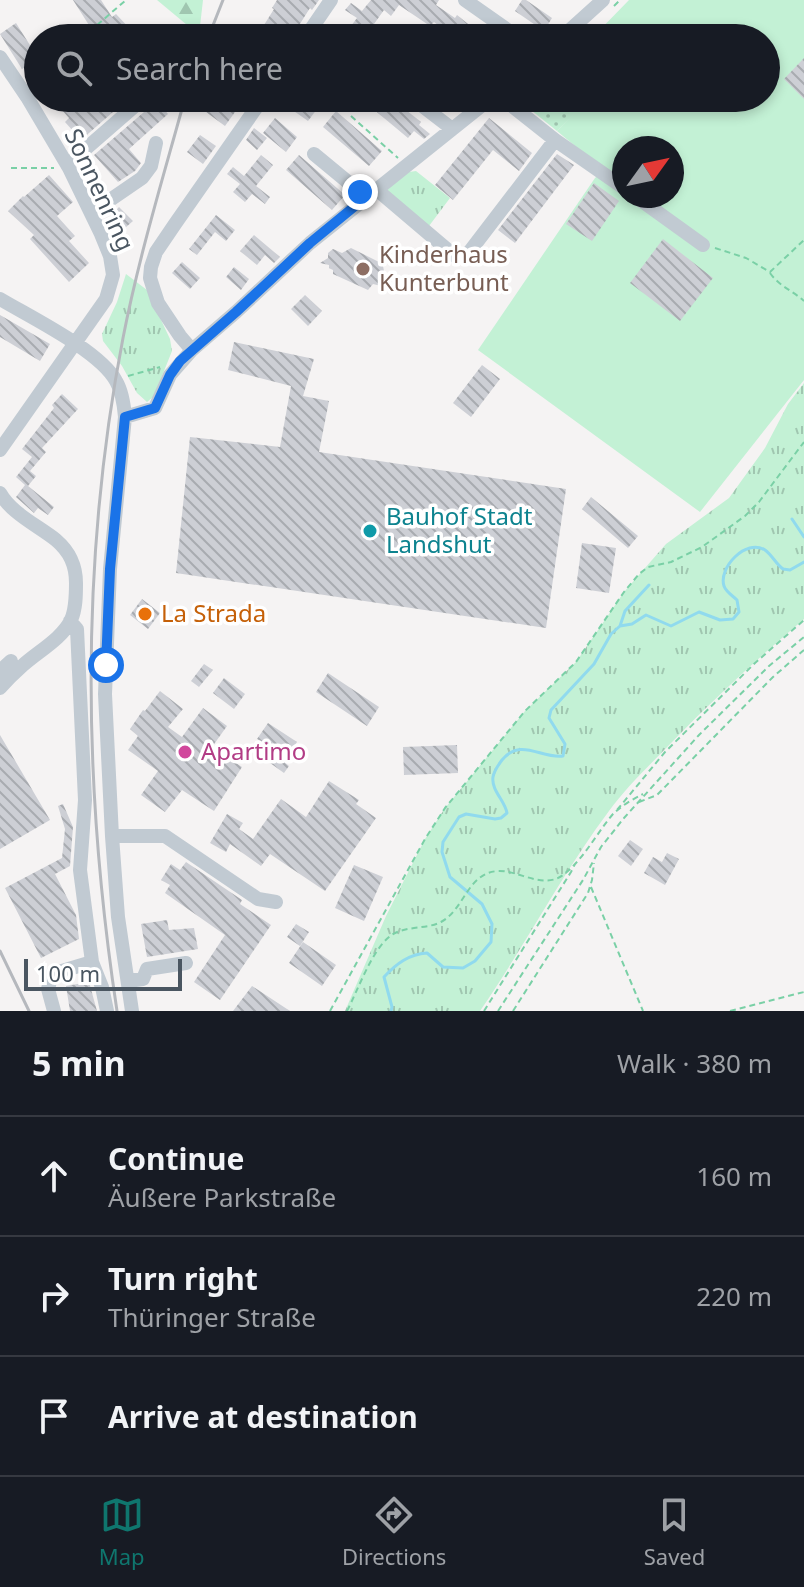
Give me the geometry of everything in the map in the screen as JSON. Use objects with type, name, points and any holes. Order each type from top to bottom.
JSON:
[{"type":"street","points":[[315,24],[331,0]]},
{"type":"street","points":[[465,0],[499,24]]},
{"type":"street","points":[[576,24],[603,0]]},
{"type":"street","name":"Sonnenring","points":[[0,57],[24,93]]},
{"type":"street","name":"Sonnenring","points":[[0,450],[106,299],[113,275],[110,256],[91,213],[36,112]]},
{"type":"street","points":[[68,167],[129,112]]},
{"type":"street","points":[[192,350],[158,303],[150,278],[151,267],[156,252],[253,112]]},
{"type":"street","points":[[430,112],[451,128]]},
{"type":"street","points":[[125,417],[155,408],[180,361],[310,243],[472,112]]},
{"type":"street","points":[[520,112],[612,180]]},
{"type":"street","points":[[314,154],[460,257],[467,255],[555,140]]},
{"type":"street","points":[[91,213],[142,178],[151,166],[156,143]]},
{"type":"street","points":[[652,208],[703,245]]},
{"type":"street","points":[[0,299],[97,358],[115,379],[121,393],[125,417],[110,569],[105,694],[118,917],[132,1011]]},
{"type":"street","points":[[0,493],[12,509],[57,541],[73,560],[76,574],[70,621],[0,688]]},
{"type":"street","points":[[70,621],[77,629],[85,800],[80,870],[92,962],[107,1011]]},
{"type":"street","points":[[112,836],[165,836],[258,899],[276,902]]},
{"type":"street","points":[[54,1011],[48,989],[52,974],[92,962]]},
{"type":"street","points":[[128,981],[143,979],[147,969],[186,963]]},
{"type":"path","points":[[118,0],[122,5]]},
{"type":"path","points":[[99,24],[127,0]]},
{"type":"path","points":[[351,116],[406,165]]},
{"type":"path","points":[[11,168],[68,167]]},
{"type":"path","points":[[770,272],[804,240]]},
{"type":"path","points":[[703,245],[746,258],[770,272],[777,283],[804,301]]},
{"type":"path","points":[[115,379],[180,361]]},
{"type":"path","points":[[330,1011],[445,808],[525,711],[576,662],[624,592],[648,567],[671,562],[702,547],[745,516],[777,480],[804,442]]},
{"type":"path","points":[[347,1011],[374,956],[388,938],[397,932],[441,922],[485,874],[500,871],[539,880],[554,880],[562,876],[665,752],[755,663],[804,620]]},
{"type":"path","points":[[498,1011],[601,847],[709,725],[769,666],[804,637]]},
{"type":"path","points":[[638,802],[657,795],[773,677],[804,650]]},
{"type":"path","points":[[615,812],[648,791]]},
{"type":"path","points":[[513,1011],[591,887],[594,861]]},
{"type":"path","points":[[484,1011],[575,863]]},
{"type":"path","points":[[591,887],[643,1011]]},
{"type":"path","points":[[730,1011],[804,992]]},
{"type":"green space","points":[[157,0],[203,0],[200,24],[186,24]]},
{"type":"green space","points":[[629,0],[804,0],[804,380],[700,512],[478,350],[595,178],[604,170],[557,131],[576,112],[780,112],[780,24],[606,24]]},
{"type":"green space","points":[[533,112],[577,112],[557,131]]},
{"type":"green space","points":[[416,171],[450,198],[429,226],[386,190],[409,172]]},
{"type":"green space","points":[[126,274],[147,290],[170,339],[172,351],[153,397],[147,402],[137,393],[103,341],[102,334]]},
{"type":"green space","points":[[804,383],[804,619],[706,708],[616,801],[480,1011],[345,1011],[386,916],[425,839],[445,808],[525,711],[576,662],[624,592],[666,544],[729,498],[765,448],[788,404]]},
{"type":"building","points":[[73,0],[101,0],[112,17],[116,14],[125,24],[88,24]]},
{"type":"building","points":[[277,0],[319,0],[300,24],[265,24]]},
{"type":"building","points":[[371,0],[439,0],[436,5],[468,24],[427,24],[399,5],[391,16],[384,10],[374,24],[352,24],[357,18],[345,10],[351,3],[362,11]]},
{"type":"building","points":[[522,0],[526,0],[552,18],[548,24],[534,24],[515,11]]},
{"type":"building","points":[[16,23],[24,36],[22,69],[0,34]]},
{"type":"building","points":[[804,58],[804,99],[784,79]]},
{"type":"building","points":[[64,112],[113,112],[81,140],[65,122],[69,118]]},
{"type":"building","points":[[144,112],[168,114],[129,149],[141,163],[118,182],[94,155]]},
{"type":"building","points":[[206,112],[235,112],[225,126]]},
{"type":"building","points":[[295,112],[315,112],[308,121]]},
{"type":"building","points":[[337,112],[382,151],[369,166],[323,127]]},
{"type":"building","points":[[377,112],[408,112],[430,134],[424,139],[414,131],[408,138]]},
{"type":"building","points":[[275,118],[297,137],[286,152],[263,133]]},
{"type":"building","points":[[489,118],[532,153],[519,171],[493,150],[453,200],[435,185]]},
{"type":"building","points":[[254,128],[267,138],[257,150],[246,140]]},
{"type":"building","points":[[200,135],[216,146],[203,164],[187,152]]},
{"type":"building","points":[[557,154],[574,165],[515,243],[498,230]]},
{"type":"building","points":[[261,155],[273,165],[256,186],[270,197],[265,204],[252,194],[245,202],[233,192],[240,184],[227,174],[233,167],[244,176]]},
{"type":"building","points":[[299,155],[345,195],[332,210],[286,170]]},
{"type":"building","points":[[49,175],[73,202],[57,216],[75,236],[69,241],[89,263],[69,282],[30,239],[34,235],[8,211]]},
{"type":"building","points":[[594,183],[612,196],[614,208],[592,241],[566,224]]},
{"type":"building","points":[[119,207],[133,221],[117,235],[107,224]]},
{"type":"building","points":[[216,215],[235,230],[226,241],[215,232],[197,255],[189,249]]},
{"type":"building","points":[[254,235],[280,257],[274,263],[265,255],[257,265],[240,251]]},
{"type":"building","points":[[663,239],[713,278],[680,321],[630,283]]},
{"type":"building","points":[[351,248],[383,266],[386,281],[381,286],[373,284],[368,290],[333,274],[329,265],[320,263],[328,258],[328,253],[333,249],[342,253]]},
{"type":"building","points":[[182,262],[200,278],[190,289],[172,273]]},
{"type":"building","points":[[234,267],[249,279],[241,290],[226,277]]},
{"type":"building","points":[[305,295],[322,311],[308,326],[291,309]]},
{"type":"building","points":[[0,315],[50,344],[40,361],[0,337]]},
{"type":"building","name":"Bauhof Stadt Landshut","points":[[234,342],[314,359],[303,396],[329,401],[319,452],[566,489],[546,628],[176,573],[190,437],[280,447],[291,386],[228,370]]},
{"type":"building","points":[[482,365],[500,379],[471,417],[453,403]]},
{"type":"building","points":[[62,394],[78,409],[42,448],[46,452],[30,471],[36,476],[28,486],[54,507],[48,515],[38,508],[34,513],[16,497],[25,485],[16,477],[32,457],[22,449]]},
{"type":"building","points":[[591,497],[638,536],[628,548],[582,509]]},
{"type":"building","points":[[582,543],[616,548],[609,593],[576,588]]},
{"type":"building","name":"La Strada","points":[[142,599],[160,613],[148,629],[130,615]]},
{"type":"building","points":[[204,664],[213,670],[199,687],[191,681]]},
{"type":"building","points":[[328,673],[379,707],[367,726],[316,692]]},
{"type":"building","points":[[224,678],[245,694],[234,709],[213,693]]},
{"type":"building","points":[[160,691],[183,709],[168,727],[182,737],[203,708],[227,726],[212,747],[242,767],[214,811],[182,790],[165,812],[141,795],[158,771],[128,750],[138,736],[130,729]]},
{"type":"building","points":[[268,723],[297,742],[283,761],[289,766],[284,773],[266,760],[274,748],[257,739]]},
{"type":"building","points":[[0,735],[50,820],[0,849]]},
{"type":"building","points":[[457,745],[458,773],[404,775],[403,747]]},
{"type":"building","points":[[329,781],[359,800],[356,804],[376,818],[325,891],[270,854],[261,866],[230,844],[226,852],[210,843],[227,814],[243,823],[239,829],[253,839],[281,799],[306,817]]},
{"type":"building","points":[[63,804],[73,827],[70,866],[55,874],[76,915],[79,939],[41,958],[5,888],[62,858],[65,829],[58,806]]},
{"type":"building","points":[[630,840],[643,849],[631,866],[618,856]]},
{"type":"building","points":[[667,853],[679,859],[665,885],[644,873],[653,857],[662,862]]},
{"type":"building","points":[[186,862],[242,900],[240,904],[271,925],[220,1000],[194,982],[225,935],[165,893],[170,885],[161,880],[171,864],[180,870]]},
{"type":"building","points":[[354,865],[383,877],[364,921],[335,908]]},
{"type":"building","points":[[167,920],[169,930],[194,928],[198,949],[147,957],[141,924]]},
{"type":"building","points":[[296,924],[309,932],[300,946],[287,937]]},
{"type":"building","points":[[303,942],[336,965],[322,986],[289,963]]},
{"type":"building","points":[[89,982],[97,1011],[70,1011],[66,986]]},
{"type":"building","points":[[252,986],[290,1011],[233,1011]]},
{"type":"waterway","points":[[792,519],[804,537]]},
{"type":"waterway","points":[[391,1011],[384,977],[398,964],[414,955],[427,953],[443,967],[463,968],[475,961],[491,942],[492,924],[482,904],[450,877],[442,852],[443,842],[459,817],[466,814],[495,819],[507,813],[493,777],[509,753],[524,749],[563,756],[565,744],[549,718],[551,710],[594,664],[611,634],[620,626],[632,624],[646,615],[671,626],[699,612],[720,620],[733,619],[739,612],[737,600],[725,588],[723,579],[735,557],[750,548],[765,550],[783,569],[790,570],[804,562]]},
{"type":"waterway","points":[[620,626],[625,611],[649,585]]},
{"type":"railway","points":[[214,24],[223,0]]},
{"type":"railway","points":[[117,1011],[98,843],[93,758],[93,589],[109,421],[123,338],[181,112]]},
{"type":"railway","points":[[0,951],[29,1011]]},
{"type":"place","name":"Kinderhaus Kunterbunt","points":[[363,269]]},
{"type":"place","name":"Bauhof Stadt Landshut","points":[[370,531]]},
{"type":"place","name":"La Strada","points":[[145,614]]},
{"type":"place","name":"Apartimo","points":[[185,752]]},
{"type":"route","points":[[106,665],[110,569],[125,417],[155,408],[180,361],[310,243],[366,197],[360,192]]}]
